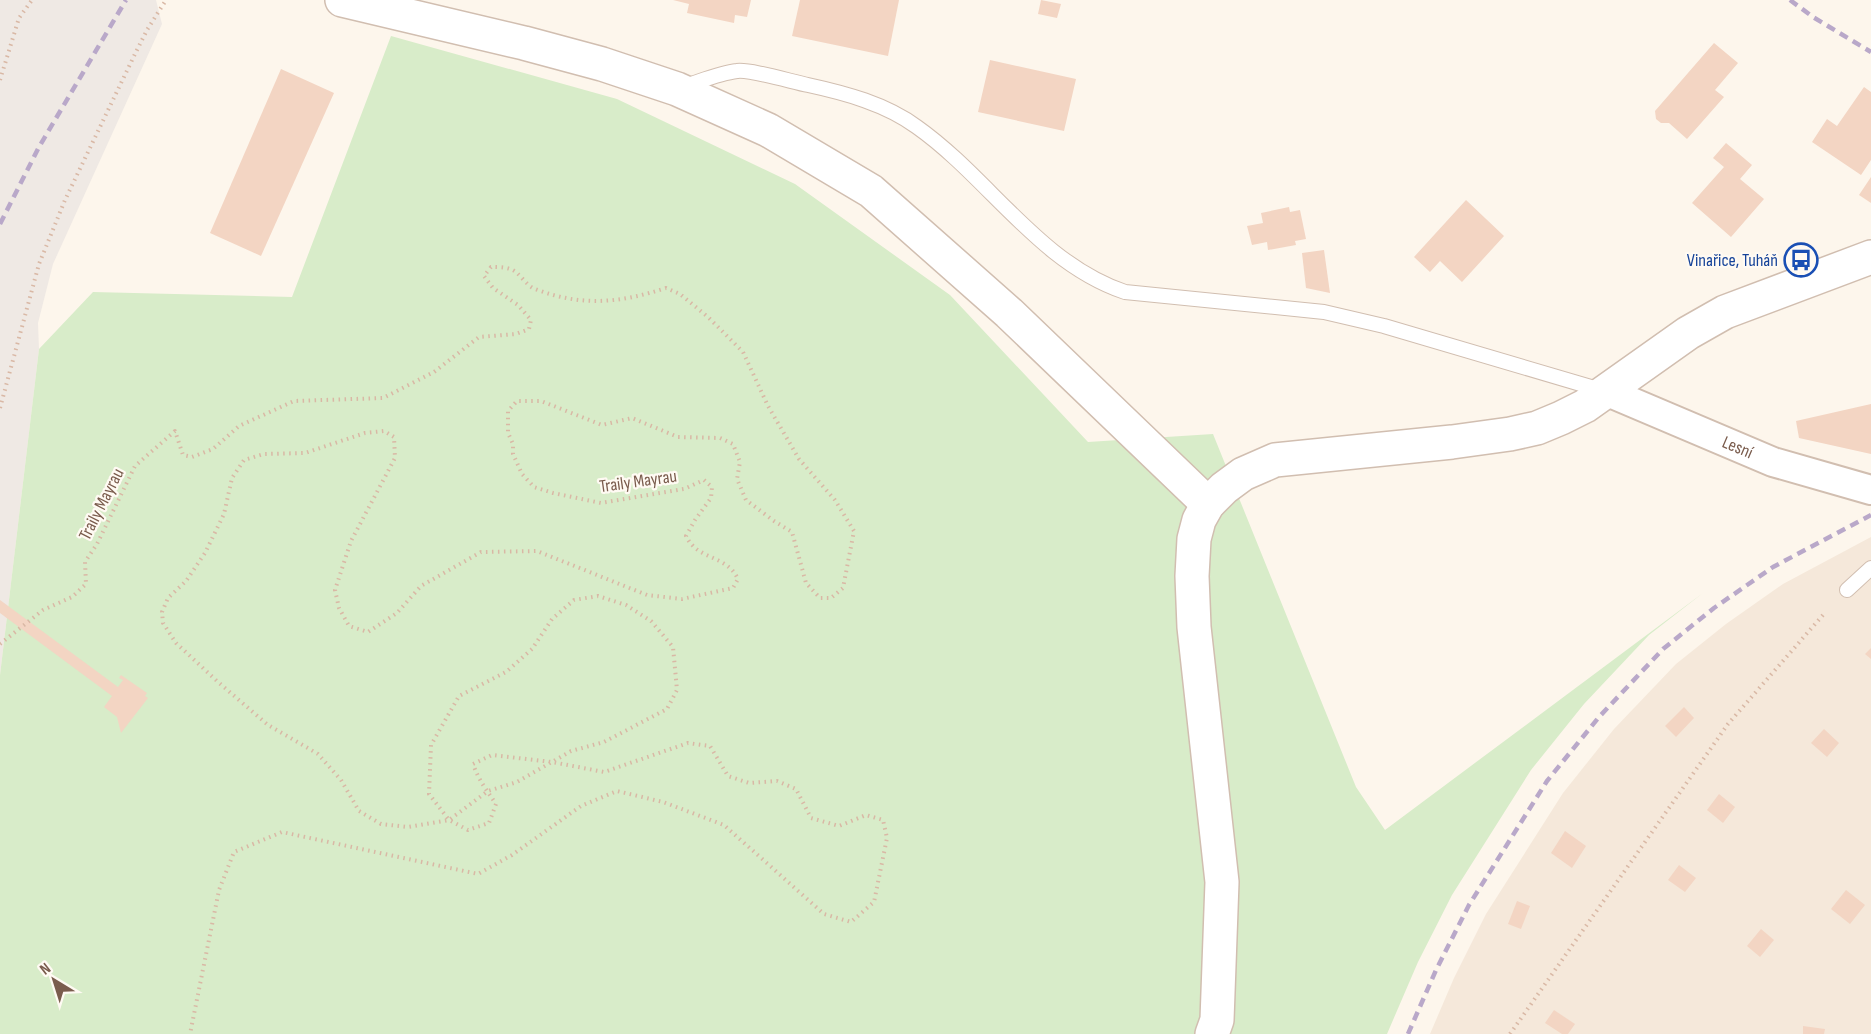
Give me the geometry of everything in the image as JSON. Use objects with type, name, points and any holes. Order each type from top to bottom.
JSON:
[{"type":"street","points":[[360,3],[602,64],[677,89],[768,130],[871,191],[1009,313],[1208,504]]},
{"type":"street","points":[[1212,1034],[1217,1020],[1222,882],[1194,627],[1192,576],[1194,539],[1199,520],[1208,504],[1243,474],[1275,460],[1509,434],[1537,428],[1561,418],[1608,392],[1688,333],[1725,312],[1871,257]]},
{"type":"street","name":"Lesní","points":[[1608,392],[1773,462],[1871,490]]},
{"type":"lane","points":[[677,89],[738,70],[824,89],[873,103],[917,127],[954,157],[1050,248],[1083,274],[1103,285],[1125,292],[1323,312],[1384,326],[1608,392]]},
{"type":"lane","points":[[1847,590],[1871,568]]},
{"type":"path","points":[[0,80],[19,18],[32,0]]},
{"type":"path","points":[[0,408],[39,264],[65,200],[147,30],[166,0]]},
{"type":"path","name":"Traily Mayrau","points":[[0,644],[43,610],[72,597],[86,584],[85,562],[97,544],[135,466],[175,431],[183,455],[192,457],[213,449],[239,426],[294,401],[383,398],[434,372],[479,337],[516,334],[529,329],[531,320],[518,305],[494,288],[484,276],[491,267],[512,269],[532,288],[564,299],[606,302],[639,297],[666,288],[680,294],[708,317],[743,352],[768,406],[800,459],[835,500],[854,531],[843,588],[831,597],[820,598],[806,583],[792,532],[746,500],[737,479],[741,462],[733,444],[720,438],[678,437],[632,418],[602,425],[541,401],[517,402],[508,411],[508,433],[513,444],[513,454],[522,474],[534,487],[601,503],[684,489],[704,480],[712,487],[711,498],[686,536],[692,547],[733,568],[738,579],[733,588],[682,599],[647,595],[537,551],[481,552],[421,586],[397,613],[368,632],[350,626],[339,608],[335,590],[351,541],[395,458],[394,437],[384,432],[364,433],[304,453],[264,454],[244,460],[232,478],[224,514],[205,554],[186,581],[168,598],[162,612],[163,623],[176,643],[268,725],[318,754],[341,780],[359,811],[381,824],[408,827],[449,820],[488,791],[517,782],[552,762],[571,751],[604,742],[667,709],[677,690],[673,648],[651,621],[626,605],[598,596],[574,600],[552,619],[532,649],[506,672],[459,696],[431,745],[429,794],[449,820],[468,830],[489,823],[496,804],[488,791],[479,782],[473,764],[492,755],[552,762],[604,772],[688,743],[710,746],[728,776],[749,783],[777,780],[796,789],[810,818],[839,826],[866,815],[883,819],[887,838],[874,902],[851,922],[824,914],[724,825],[663,802],[617,791],[581,806],[512,855],[478,874],[282,832],[234,852],[219,890],[190,1034]]},
{"type":"path","points":[[1510,1034],[1728,724],[1823,615]]},
{"type":"shaded area","points":[[0,0],[156,0],[162,24],[53,264],[38,323],[39,349],[0,675]]},
{"type":"shaded area","points":[[1871,537],[1871,1034],[1430,1034],[1454,978],[1486,914],[1563,793],[1614,729],[1676,664],[1726,624],[1783,584]]},
{"type":"green space","points":[[391,36],[617,99],[795,184],[950,295],[1088,442],[1213,434],[1356,787],[1385,830],[1703,593],[1649,635],[1584,704],[1531,770],[1452,895],[1418,962],[1387,1034],[0,1034],[0,675],[39,349],[93,292],[292,297]]},
{"type":"building","points":[[673,0],[751,0],[747,17],[735,15],[734,23],[687,13],[689,4]]},
{"type":"building","points":[[800,0],[899,0],[888,56],[792,36]]},
{"type":"building","points":[[1041,0],[1061,4],[1057,18],[1038,14]]},
{"type":"building","points":[[1714,43],[1738,63],[1715,90],[1724,97],[1687,139],[1669,123],[1661,123],[1656,119],[1655,111]]},
{"type":"building","points":[[990,60],[1076,79],[1064,131],[978,112]]},
{"type":"building","points":[[281,69],[334,93],[261,256],[210,233]]},
{"type":"building","points":[[1864,87],[1871,92],[1871,160],[1861,175],[1812,142],[1827,119],[1837,126]]},
{"type":"building","points":[[1726,143],[1752,165],[1740,179],[1764,199],[1731,237],[1692,203],[1724,167],[1713,158]]},
{"type":"building","points":[[1871,177],[1871,203],[1859,195]]},
{"type":"building","points":[[1466,200],[1504,236],[1462,282],[1440,261],[1430,272],[1414,257]]},
{"type":"building","points":[[1289,207],[1290,212],[1300,210],[1306,239],[1295,241],[1296,245],[1268,250],[1267,242],[1252,245],[1247,226],[1263,223],[1261,213]]},
{"type":"building","points":[[1324,250],[1330,293],[1306,288],[1302,253]]},
{"type":"building","points":[[1871,404],[1871,454],[1799,438],[1796,421]]},
{"type":"building","points":[[0,600],[118,687],[123,680],[119,678],[121,675],[147,693],[145,696],[148,698],[121,733],[117,717],[104,707],[112,696],[0,613]]},
{"type":"building","points":[[1871,648],[1871,659],[1865,654]]},
{"type":"building","points":[[1684,707],[1694,718],[1676,737],[1665,726]]},
{"type":"building","points":[[1824,729],[1839,743],[1827,757],[1811,743]]},
{"type":"building","points":[[1719,794],[1735,807],[1723,823],[1707,810]]},
{"type":"building","points":[[1565,831],[1586,846],[1572,868],[1551,853]]},
{"type":"building","points":[[1679,865],[1696,878],[1685,892],[1668,880]]},
{"type":"building","points":[[1846,890],[1865,905],[1850,924],[1831,909]]},
{"type":"building","points":[[1517,901],[1530,906],[1521,929],[1508,924]]},
{"type":"building","points":[[1761,929],[1774,940],[1760,957],[1747,946]]},
{"type":"building","points":[[1554,1010],[1575,1024],[1568,1034],[1562,1034],[1545,1023]]},
{"type":"building","points":[[1803,1026],[1825,1029],[1824,1034],[1803,1034]]},
{"type":"railway","points":[[0,224],[39,147],[126,0]]},
{"type":"railway","points":[[1790,0],[1813,17],[1871,52]]},
{"type":"railway","points":[[1408,1034],[1436,970],[1469,905],[1547,781],[1599,717],[1663,649],[1714,608],[1773,567],[1871,515]]},
{"type":"place","name":"Vinařice, Tuháň","points":[[1801,260]]}]
